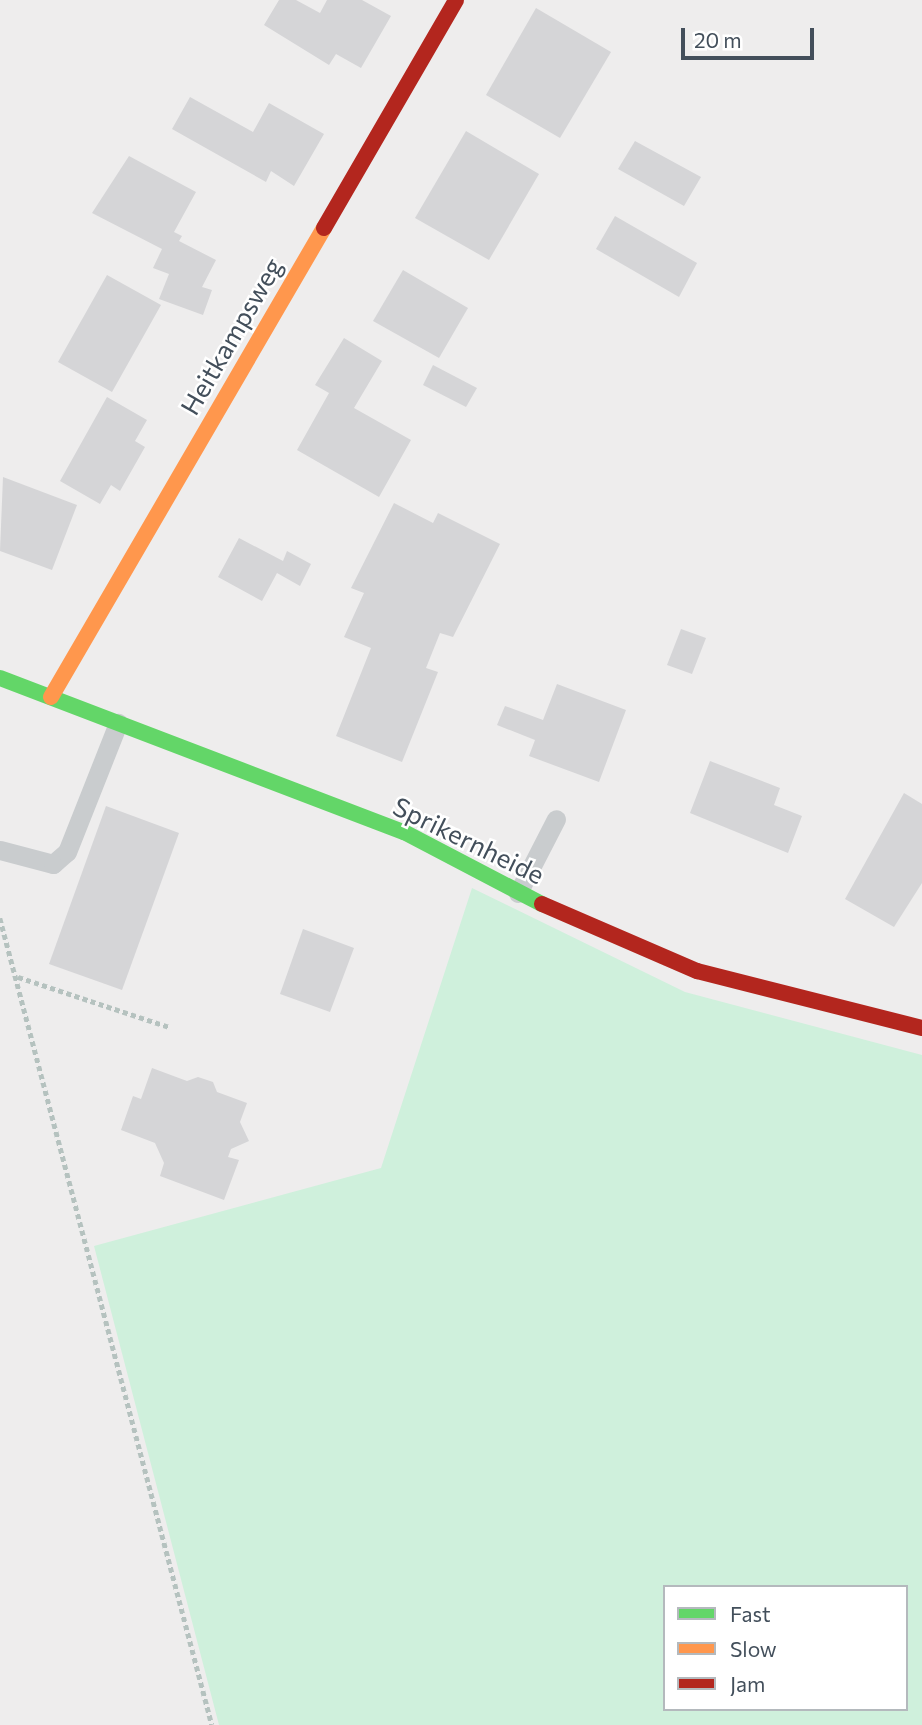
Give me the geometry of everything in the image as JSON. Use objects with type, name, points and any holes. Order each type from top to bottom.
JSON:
[{"type":"main road","name":"Heitkampsweg","points":[[51,697],[456,0]]},
{"type":"main road","name":"Sprikernheide","points":[[0,678],[404,832],[518,893],[697,971],[922,1028]]},
{"type":"lane","points":[[0,850],[53,863],[67,852],[118,723]]},
{"type":"lane","points":[[518,893],[556,819]]},
{"type":"path","points":[[0,918],[212,1725]]},
{"type":"path","points":[[17,976],[169,1027]]},
{"type":"green space","points":[[472,888],[685,992],[922,1055],[922,1725],[219,1725],[94,1246],[381,1168]]},
{"type":"building","points":[[279,0],[296,0],[320,13],[327,0],[362,0],[391,16],[361,68],[336,54],[329,65],[264,25]]},
{"type":"building","points":[[536,8],[611,52],[560,138],[486,95]]},
{"type":"building","points":[[190,97],[253,132],[269,103],[324,134],[294,186],[271,171],[266,182],[172,129]]},
{"type":"building","points":[[466,131],[539,174],[489,260],[415,218]]},
{"type":"building","points":[[635,141],[701,177],[684,206],[618,169]]},
{"type":"building","points":[[129,156],[196,192],[174,232],[182,236],[179,241],[216,260],[202,287],[212,290],[203,315],[159,299],[169,274],[153,268],[162,249],[92,213]]},
{"type":"building","points":[[615,216],[697,263],[679,297],[596,249]]},
{"type":"building","points":[[403,270],[468,308],[439,358],[373,321]]},
{"type":"building","points":[[107,275],[161,305],[112,392],[58,362]]},
{"type":"building","points":[[344,338],[382,361],[354,408],[411,440],[379,497],[297,450],[329,393],[315,385]]},
{"type":"building","points":[[433,365],[477,388],[466,407],[423,385]]},
{"type":"building","points":[[107,397],[147,420],[135,441],[145,447],[120,491],[111,485],[100,504],[60,481]]},
{"type":"building","points":[[3,477],[77,505],[52,570],[0,551]]},
{"type":"building","points":[[394,503],[433,523],[438,513],[500,544],[453,637],[440,633],[426,668],[438,672],[402,762],[336,736],[371,648],[344,637],[364,593],[351,588]]},
{"type":"building","points":[[239,538],[283,561],[287,551],[311,564],[300,586],[277,573],[262,601],[218,577]]},
{"type":"building","points":[[681,629],[706,638],[692,674],[667,665]]},
{"type":"building","points":[[557,684],[626,710],[599,782],[529,756],[535,740],[497,725],[505,706],[543,720]]},
{"type":"building","points":[[710,761],[780,788],[774,805],[802,816],[788,853],[690,813]]},
{"type":"building","points":[[904,793],[922,804],[922,883],[894,927],[845,899]]},
{"type":"building","points":[[106,806],[179,833],[122,990],[49,964]]},
{"type":"building","points":[[303,929],[354,948],[330,1012],[280,994]]},
{"type":"building","points":[[152,1068],[187,1081],[198,1077],[213,1082],[217,1092],[247,1103],[240,1122],[249,1141],[231,1149],[228,1157],[239,1160],[224,1200],[160,1176],[164,1163],[155,1143],[121,1130],[133,1096],[141,1099]]},
{"type":"traffic: fast","points":[[0,678],[404,832],[542,904]]},
{"type":"traffic: slow","points":[[51,697],[324,228]]},
{"type":"traffic: jam","points":[[324,228],[456,0]]},
{"type":"traffic: jam","points":[[542,904],[697,971],[922,1028]]}]
